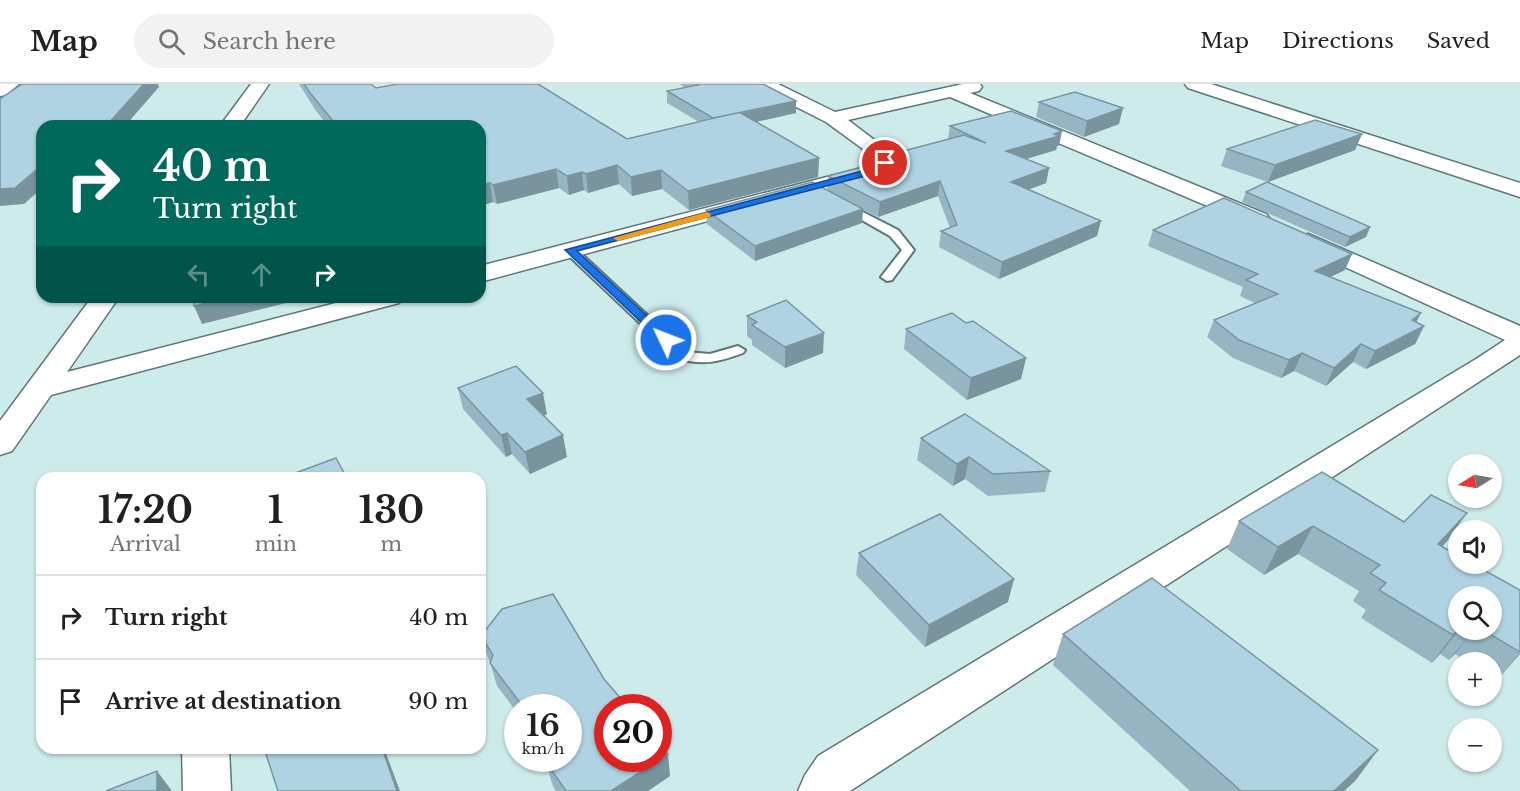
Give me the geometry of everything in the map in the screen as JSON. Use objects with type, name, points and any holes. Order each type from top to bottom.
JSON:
[{"type":"street","points":[[0,84],[9,84]]},
{"type":"street","points":[[0,91],[9,84]]},
{"type":"street","points":[[234,120],[260,84]]},
{"type":"street","points":[[486,272],[866,173],[885,163],[884,155],[833,118],[765,84]]},
{"type":"street","points":[[833,118],[984,84]]},
{"type":"street","points":[[1194,84],[1520,190]]},
{"type":"street","points":[[952,92],[1281,230],[1520,336]]},
{"type":"street","points":[[0,444],[102,303]]},
{"type":"street","points":[[41,388],[367,303]]},
{"type":"street","points":[[822,791],[835,772],[1487,365],[1520,342]]},
{"type":"street","points":[[205,754],[207,791]]},
{"type":"lane","points":[[810,188],[894,233],[908,250],[887,277]]},
{"type":"lane","points":[[570,250],[682,355],[696,361],[714,359],[738,350]]},
{"type":"building","points":[[22,84],[144,84],[111,120],[36,120],[36,170],[15,188],[0,189],[0,99]]},
{"type":"building","points":[[304,84],[371,84],[376,88],[398,84],[538,84],[627,139],[739,112],[819,158],[688,191],[661,170],[631,177],[617,165],[586,174],[582,172],[567,176],[556,169],[493,185],[486,184],[486,120],[332,120]]},
{"type":"building","points":[[696,84],[763,84],[796,101],[713,118],[667,91],[698,85]]},
{"type":"building","points":[[1075,92],[1123,108],[1087,121],[1039,102]]},
{"type":"building","points":[[1011,111],[1062,131],[1054,134],[1059,136],[1006,151],[1049,168],[1011,182],[1101,221],[1002,262],[941,231],[957,225],[940,181],[880,202],[828,176],[874,164],[896,153],[964,135],[986,143],[950,126]]},
{"type":"building","points":[[1315,120],[1362,134],[1275,165],[1227,149]]},
{"type":"building","points":[[812,182],[863,209],[755,246],[706,210]]},
{"type":"building","points":[[1267,182],[1370,227],[1350,237],[1246,192]]},
{"type":"building","points":[[1224,198],[1352,254],[1315,271],[1421,313],[1412,320],[1424,326],[1375,351],[1361,344],[1334,368],[1302,353],[1289,360],[1239,340],[1214,320],[1278,294],[1246,280],[1258,274],[1153,230]]},
{"type":"building","points":[[786,300],[824,333],[785,347],[752,325],[757,322],[747,316]]},
{"type":"building","points":[[952,313],[966,323],[973,321],[1026,358],[971,378],[906,329]]},
{"type":"building","points":[[516,366],[543,393],[527,399],[563,435],[525,452],[507,433],[501,435],[458,388]]},
{"type":"building","points":[[965,414],[1050,471],[993,474],[969,457],[957,464],[921,438]]},
{"type":"building","points":[[336,458],[344,472],[298,472]]},
{"type":"building","points":[[1322,472],[1404,522],[1431,495],[1448,504],[1448,508],[1457,508],[1467,513],[1460,520],[1448,520],[1448,533],[1438,544],[1448,550],[1448,574],[1491,574],[1520,590],[1520,652],[1500,640],[1502,640],[1502,586],[1448,586],[1448,632],[1379,590],[1386,583],[1370,573],[1380,565],[1313,526],[1278,547],[1239,521]]},
{"type":"building","points":[[940,514],[1014,579],[929,625],[859,553]]},
{"type":"building","points":[[1152,578],[1378,750],[1334,791],[1241,791],[1063,634]]},
{"type":"building","points":[[553,594],[604,679],[617,694],[594,694],[594,772],[640,772],[611,791],[566,791],[553,772],[582,772],[582,694],[513,694],[490,663],[493,655],[486,644],[486,630],[502,609]]},
{"type":"building","points":[[266,754],[384,754],[397,791],[278,791]]},
{"type":"building","points":[[157,771],[157,791],[106,791]]},
{"type":"slow traffic","points":[[618,238],[707,214]]},
{"type":"route","points":[[666,340],[570,250],[866,173],[885,163]]}]
